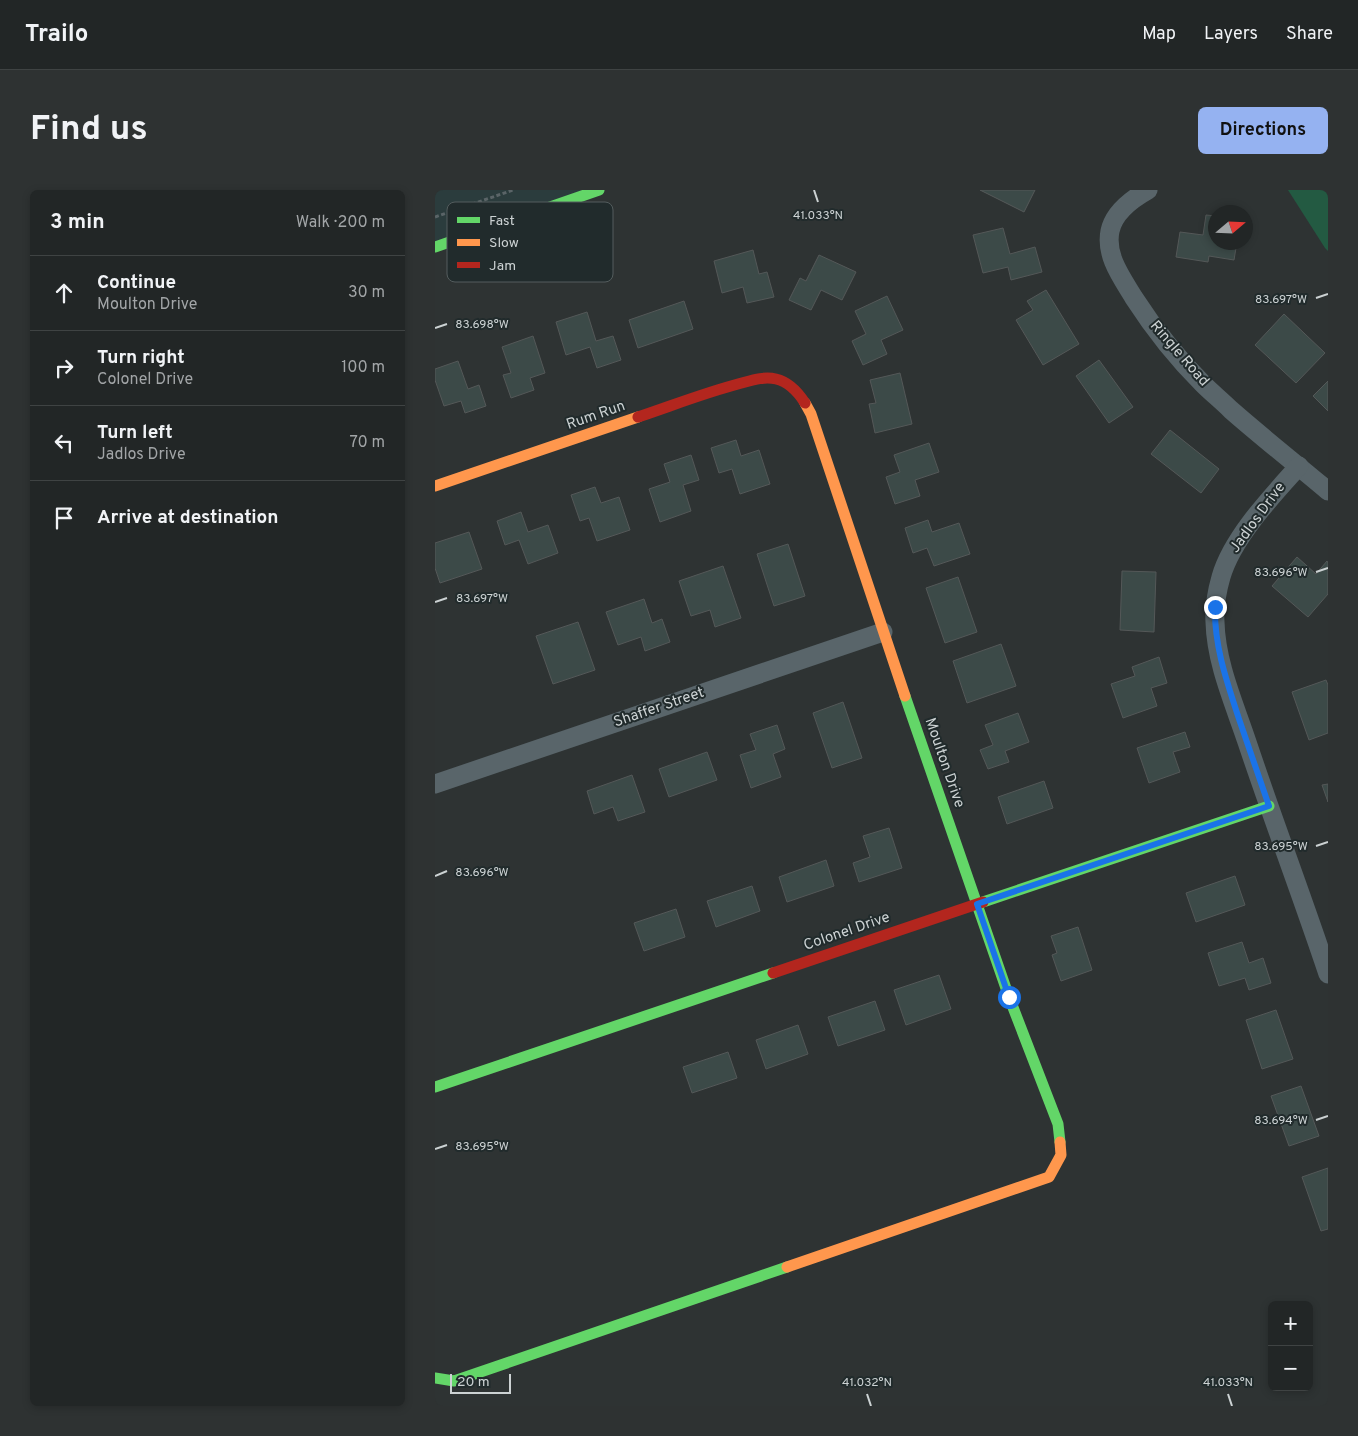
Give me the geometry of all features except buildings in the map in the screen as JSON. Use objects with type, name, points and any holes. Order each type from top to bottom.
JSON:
[{"type":"street","points":[[564,202],[599,190]]},
{"type":"street","name":"Ringle Road","points":[[1147,190],[1125,206],[1116,217],[1110,231],[1109,246],[1119,275],[1173,351],[1204,385],[1328,491]]},
{"type":"street","points":[[435,247],[447,243]]},
{"type":"street","name":"Rum Run","points":[[435,486],[723,388],[767,377]]},
{"type":"street","name":"Moulton Drive","points":[[435,1378],[454,1381],[1049,1177],[1061,1155],[1058,1124],[1009,997],[883,632],[811,414],[795,389],[782,381],[767,377]]},
{"type":"street","name":"Jadlos Drive","points":[[1299,466],[1241,536],[1221,577],[1215,607],[1215,622],[1219,653],[1227,682],[1328,974]]},
{"type":"street","name":"Shaffer Street","points":[[435,784],[883,632]]},
{"type":"street","name":"Colonel Drive","points":[[435,1087],[1269,806]]},
{"type":"path","points":[[478,202],[513,190]]},
{"type":"path","points":[[435,217],[447,213]]},
{"type":"shaded area","points":[[435,190],[599,190],[564,202],[447,202],[447,243],[435,247]]},
{"type":"green space","points":[[1288,190],[1328,190],[1328,251],[1325,248]]},
{"type":"traffic: fast","points":[[564,202],[599,190]]},
{"type":"traffic: fast","points":[[435,247],[447,243]]},
{"type":"traffic: fast","points":[[905,696],[1009,997],[1058,1124],[1060,1142]]},
{"type":"traffic: fast","points":[[983,902],[1269,806]]},
{"type":"traffic: fast","points":[[435,1087],[773,973]]},
{"type":"traffic: fast","points":[[435,1378],[454,1381],[787,1267]]},
{"type":"traffic: slow","points":[[805,403],[811,414],[905,696]]},
{"type":"traffic: slow","points":[[435,486],[638,417]]},
{"type":"traffic: slow","points":[[787,1267],[1049,1177],[1061,1155],[1060,1142]]},
{"type":"traffic: jam","points":[[638,417],[713,391],[761,378],[771,378],[785,382],[796,391],[805,403]]},
{"type":"traffic: jam","points":[[773,973],[983,902]]},
{"type":"route","points":[[1009,997],[977,904],[1269,806],[1219,653],[1215,607]]}]
